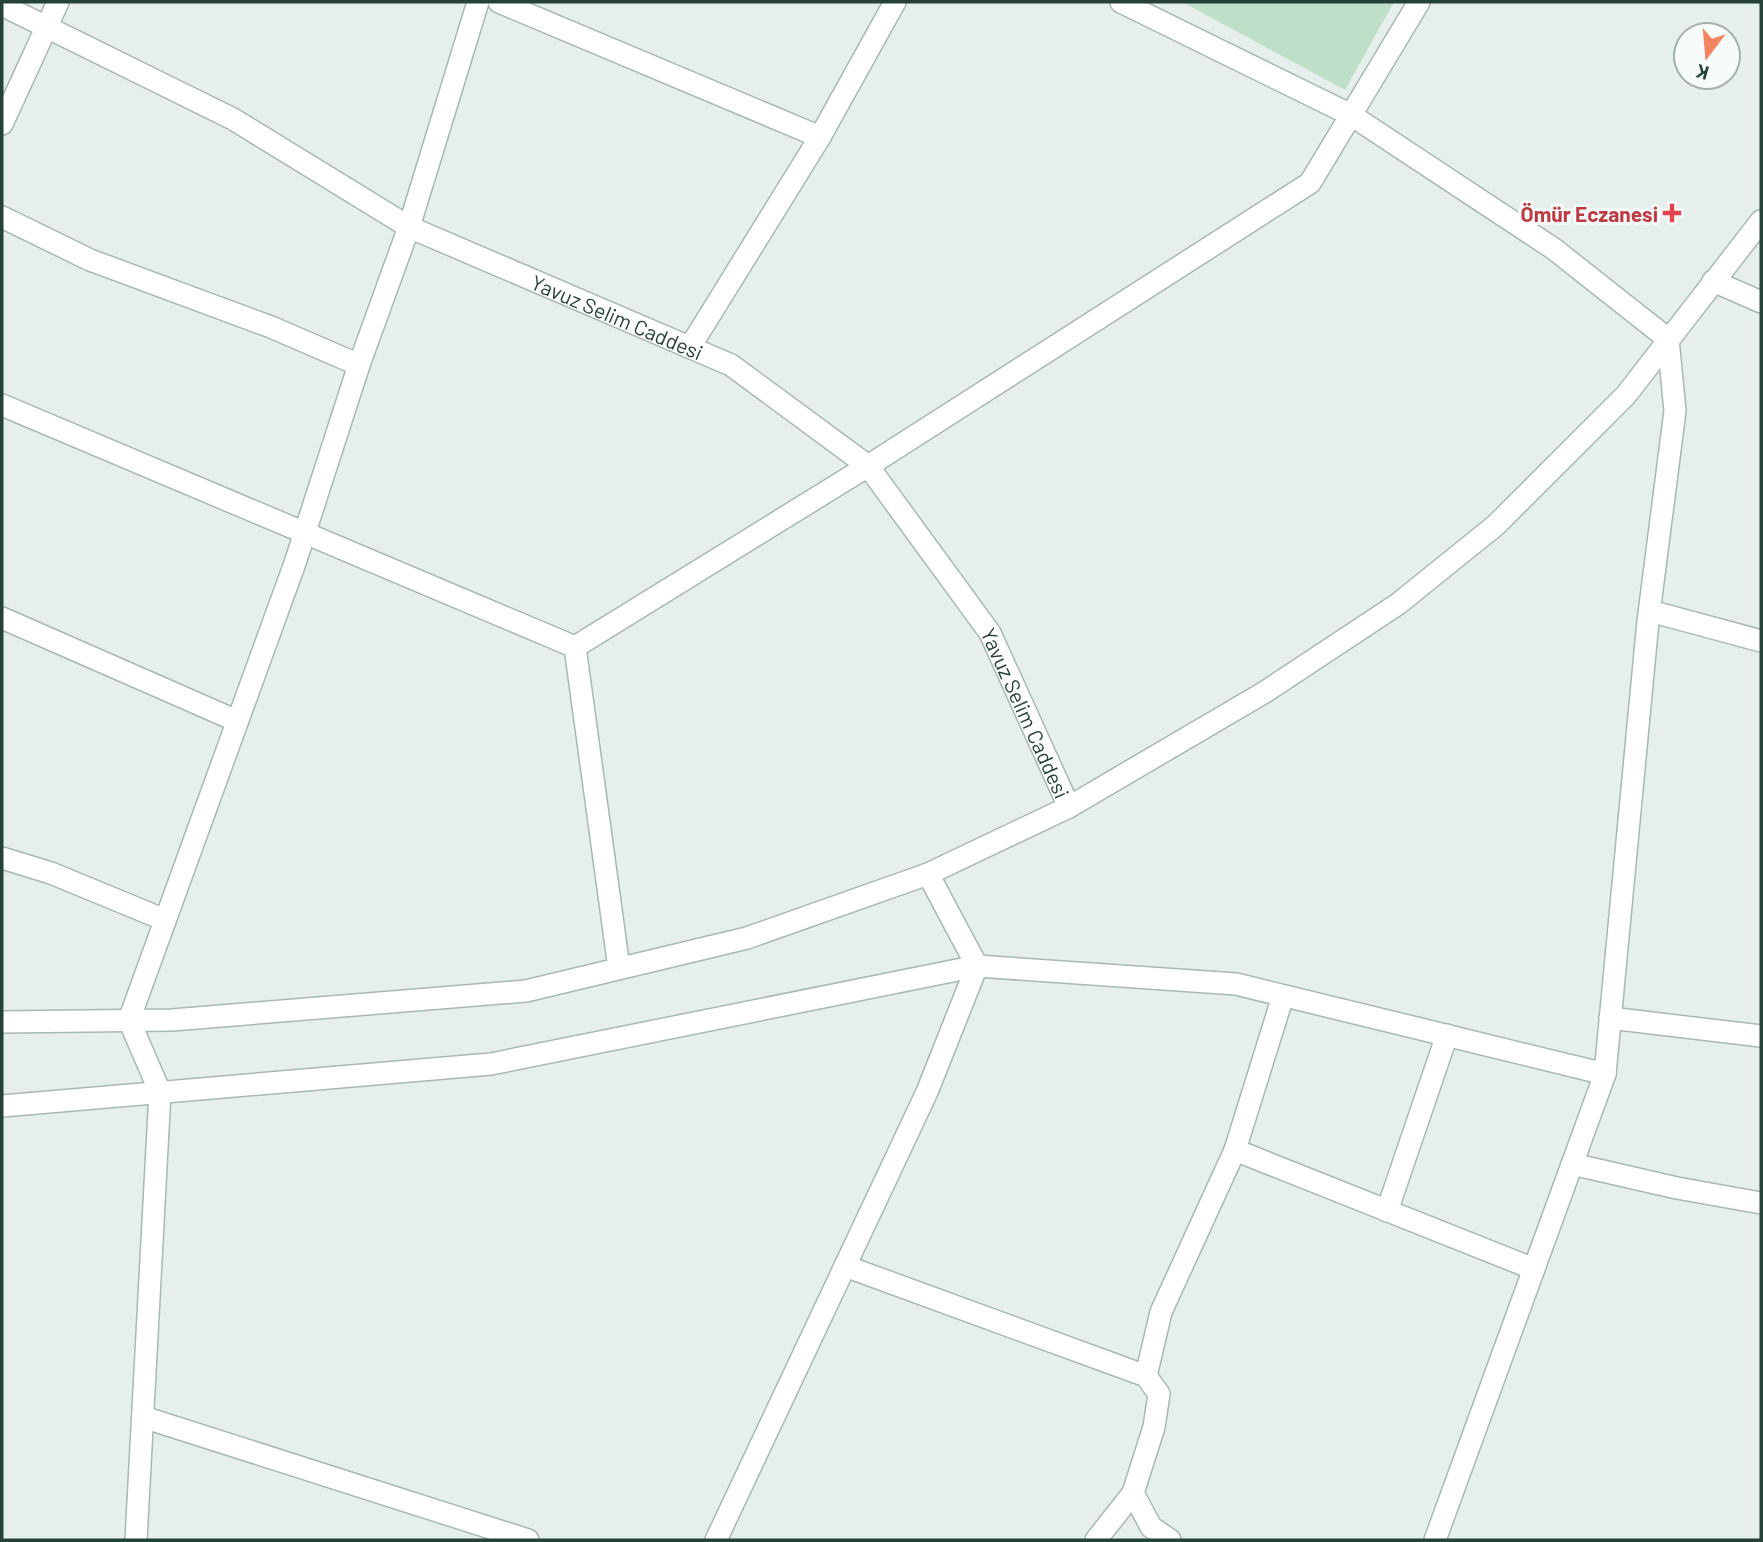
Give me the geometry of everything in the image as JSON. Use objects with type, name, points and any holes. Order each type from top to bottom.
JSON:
[{"type":"street","points":[[2,124],[58,2]]},
{"type":"street","points":[[136,1540],[160,1092],[129,1020],[305,531],[359,365],[409,227],[478,2]]},
{"type":"street","points":[[499,2],[820,137]]},
{"type":"street","points":[[690,347],[820,137],[895,2]]},
{"type":"street","points":[[1121,2],[1351,114],[1554,249],[1668,339],[1675,411],[1650,611],[1605,1074],[1435,1540]]},
{"type":"street","points":[[575,647],[868,466],[1310,183],[1419,2]]},
{"type":"street","name":"Yavuz Selim Caddesi","points":[[2,5],[233,119],[409,227],[731,365],[868,466],[990,633],[1069,807]]},
{"type":"street","points":[[2,217],[90,260],[271,327],[359,365]]},
{"type":"street","points":[[2,1022],[172,1020],[526,991],[747,938],[928,874],[1069,807],[1265,692],[1398,604],[1496,525],[1626,395],[1761,221]]},
{"type":"street","points":[[1713,281],[1761,302]]},
{"type":"street","points":[[2,405],[575,647]]},
{"type":"street","points":[[1650,611],[1761,641]]},
{"type":"street","points":[[2,618],[237,721]]},
{"type":"street","points":[[575,647],[619,968]]},
{"type":"street","points":[[2,858],[51,873],[165,920]]},
{"type":"street","points":[[928,874],[978,965]]},
{"type":"street","points":[[2,1106],[491,1064],[978,965],[1236,984],[1605,1074]]},
{"type":"street","points":[[716,1540],[927,1092],[978,965]]},
{"type":"street","points":[[1146,1376],[1161,1312],[1235,1150],[1283,996]]},
{"type":"street","points":[[1610,1018],[1761,1036]]},
{"type":"street","points":[[1387,1211],[1447,1035]]},
{"type":"street","points":[[1235,1150],[1534,1269]]},
{"type":"street","points":[[1572,1164],[1761,1203]]},
{"type":"street","points":[[845,1266],[1146,1376],[1158,1394],[1154,1427],[1133,1493],[1096,1540]]},
{"type":"street","points":[[143,1417],[528,1540]]},
{"type":"street","points":[[1133,1493],[1151,1527],[1170,1540]]},
{"type":"green space","points":[[1182,2],[1394,2],[1345,90]]},
{"type":"place","name":"Ömür Eczanesi","points":[[1672,213]]}]
